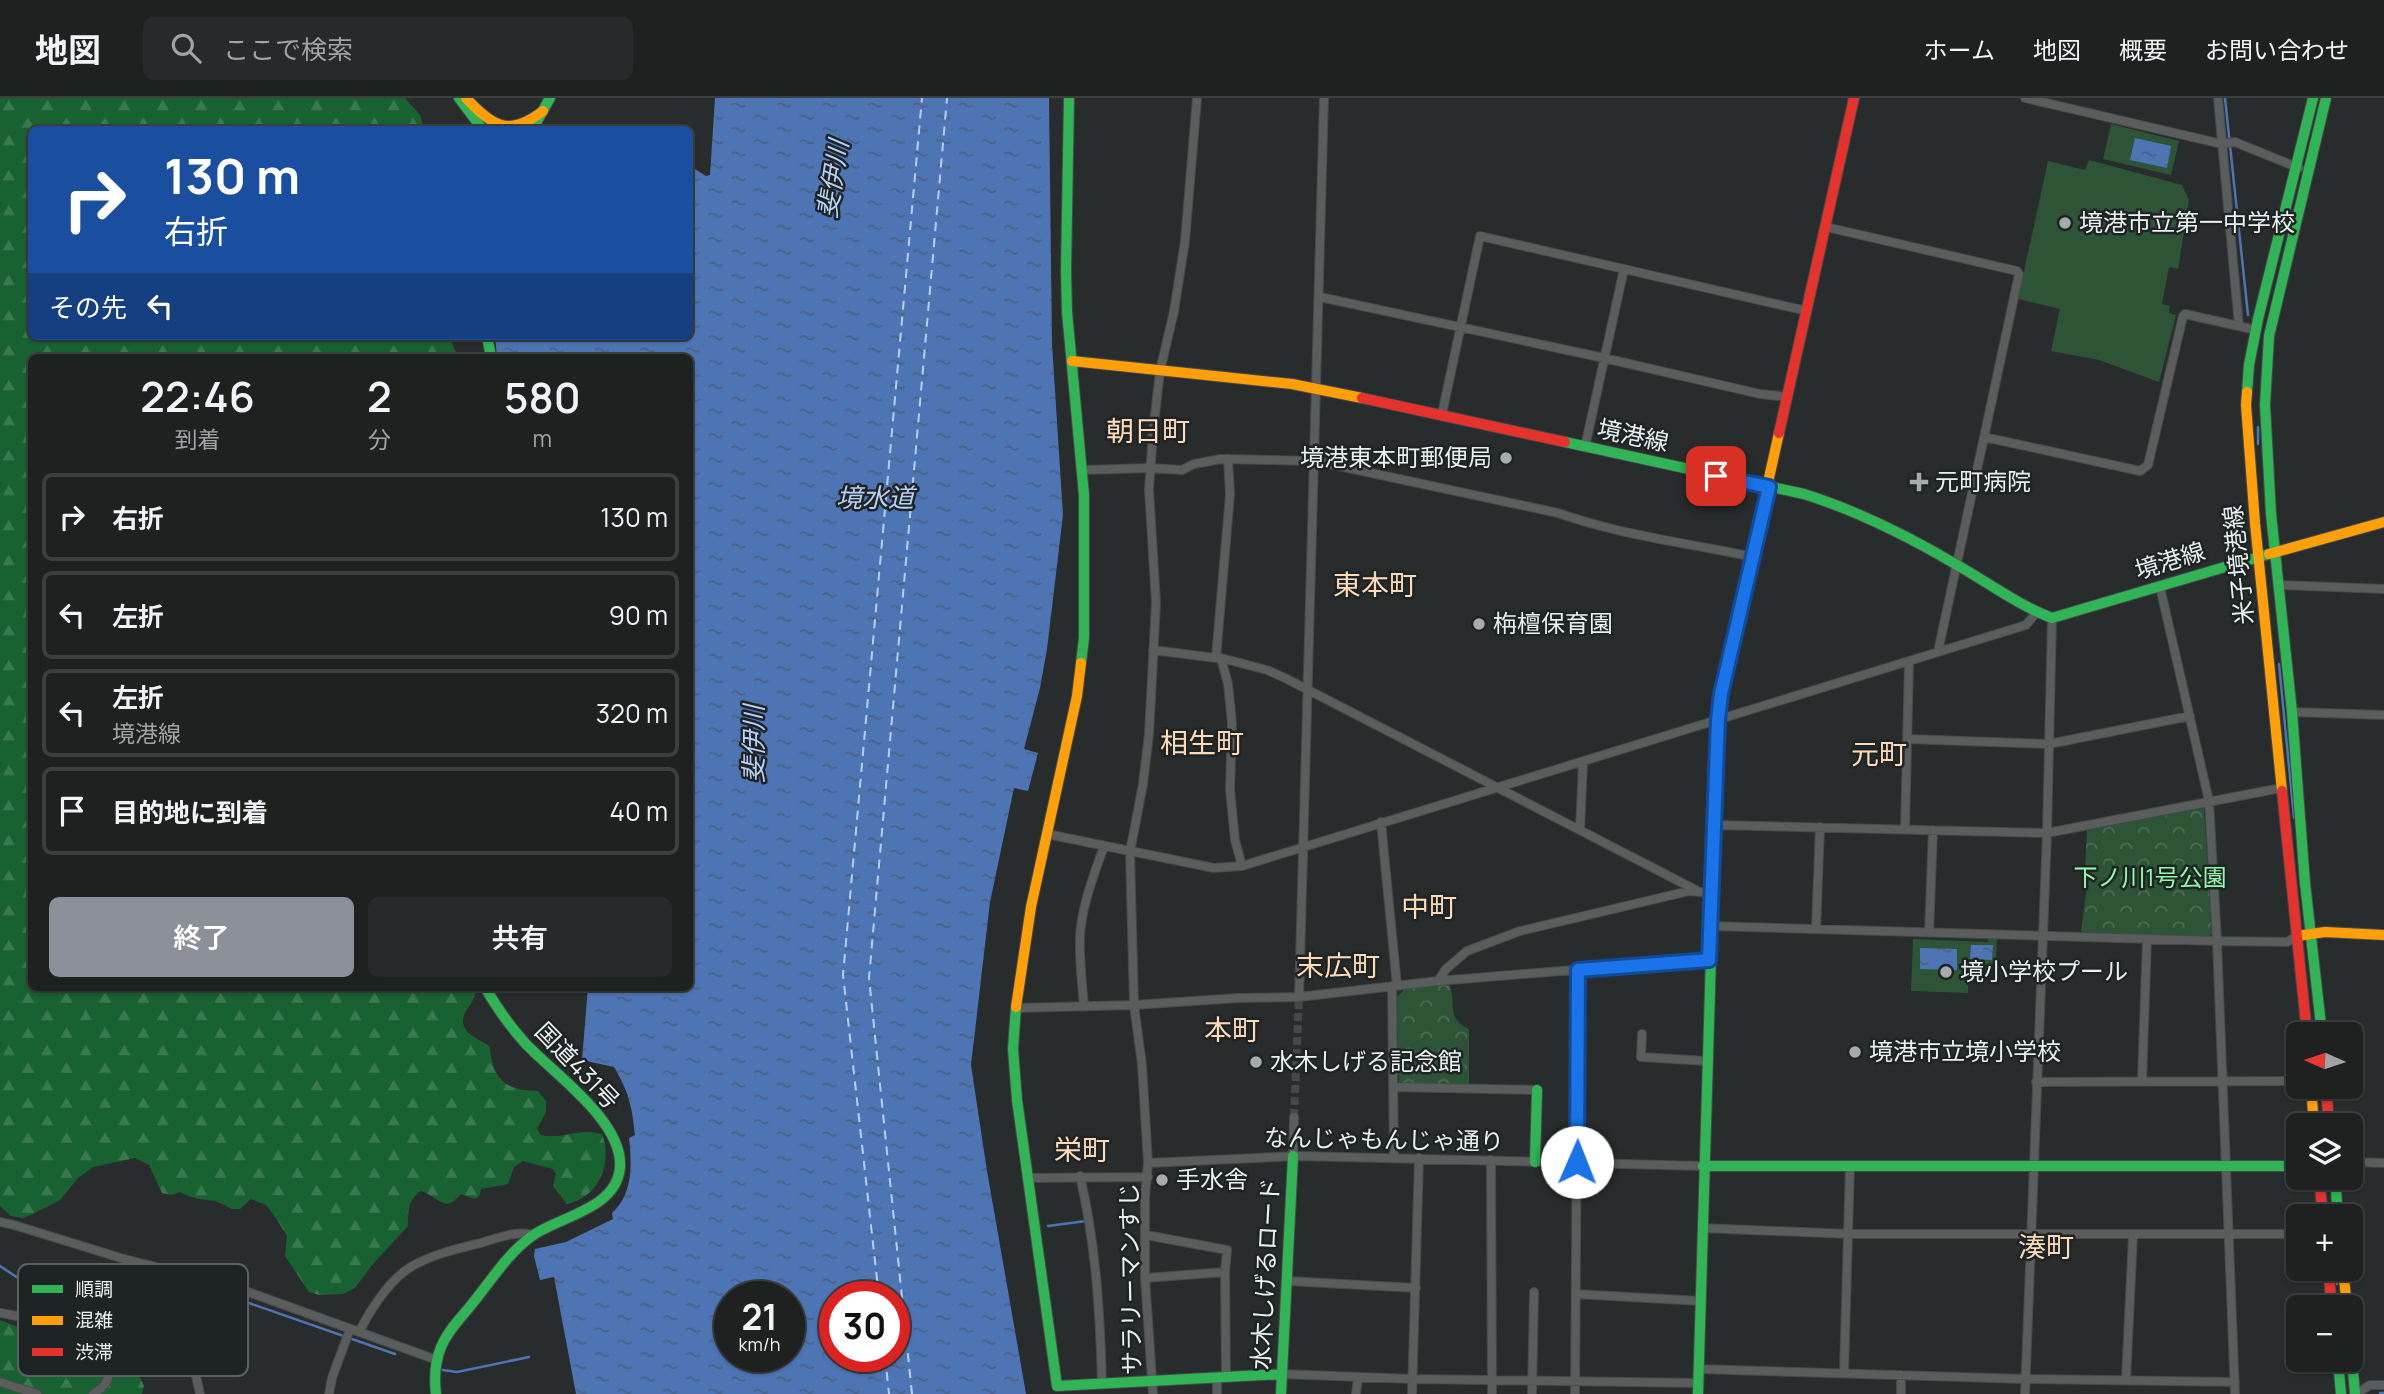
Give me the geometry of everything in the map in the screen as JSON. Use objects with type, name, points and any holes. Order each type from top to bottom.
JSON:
[{"type":"main road","points":[[459,98],[480,126]]},
{"type":"main road","points":[[466,98],[489,121],[500,126]]},
{"type":"main road","points":[[534,126],[550,98]]},
{"type":"main road","points":[[1069,98],[1066,271],[1083,470],[1085,599],[1080,677],[1031,907],[1016,1008],[1013,1049],[1057,1390],[1102,1384],[1282,1374]]},
{"type":"main road","points":[[1698,1389],[1709,960],[1721,694],[1854,98]]},
{"type":"main road","name":"米子境港線","points":[[2306,1022],[2258,557],[2246,405],[2249,365],[2256,330],[2313,98]]},
{"type":"main road","name":"米子境港線","points":[[2321,1022],[2271,514],[2266,369],[2278,292],[2326,98]]},
{"type":"main road","points":[[520,126],[543,111]]},
{"type":"main road","name":"境港線","points":[[1072,361],[1316,388],[1832,502],[1956,564],[2036,613],[2052,618],[2384,522]]},
{"type":"main road","points":[[2297,936],[2311,933],[2384,936]]},
{"type":"main road","name":"国道431号","points":[[436,1394],[437,1360],[448,1334],[499,1269],[534,1235],[603,1199],[617,1178],[620,1163],[611,1132],[595,1112],[503,1018],[487,991]]},
{"type":"main road","points":[[1535,1161],[1537,1090]]},
{"type":"main road","name":"水木しげるロード","points":[[1281,1394],[1293,1156]]},
{"type":"main road","points":[[1703,1166],[2286,1166]]},
{"type":"main road","points":[[2339,1372],[2341,1394]]},
{"type":"main road","points":[[2353,1372],[2355,1394]]},
{"type":"street","name":"サラリーマンすじ","points":[[1153,1394],[1145,1278],[1148,1163],[1142,1065],[1134,1005],[1130,852],[1148,746],[1156,603],[1150,516],[1150,468],[1160,371],[1174,311],[1185,241],[1198,98]]},
{"type":"street","points":[[1299,997],[1324,98]]},
{"type":"street","points":[[2025,98],[2222,144],[2235,142],[2308,172]]},
{"type":"street","points":[[2218,98],[2239,326]]},
{"type":"street","points":[[1826,227],[2017,271],[2019,274],[1956,564],[1940,651]]},
{"type":"street","points":[[1442,414],[1480,236],[1807,311]]},
{"type":"street","points":[[1585,447],[1624,269]]},
{"type":"street","points":[[1320,297],[1760,394],[1788,397]]},
{"type":"street","points":[[1984,437],[2140,471],[2148,465],[2183,316],[2185,314],[2256,330]]},
{"type":"street","points":[[1083,470],[1182,470],[1194,464],[1228,459],[1315,461],[1546,510],[1581,521],[1753,556]]},
{"type":"street","points":[[1228,459],[1230,494],[1219,658],[1228,684],[1233,723],[1230,790],[1235,840],[1242,866]]},
{"type":"street","points":[[2278,586],[2384,589]]},
{"type":"street","points":[[2160,587],[2209,801],[2235,1394]]},
{"type":"street","points":[[1047,834],[1214,868],[1242,866],[2026,625],[2036,613]]},
{"type":"street","points":[[2025,1394],[2047,833],[2052,618]]},
{"type":"street","points":[[1153,650],[1219,658],[1267,670],[1696,890],[1712,893]]},
{"type":"street","points":[[1905,829],[1909,662]]},
{"type":"street","points":[[2292,712],[2384,715]]},
{"type":"street","points":[[1908,739],[2049,744],[2190,716]]},
{"type":"street","points":[[1580,830],[1583,762]]},
{"type":"street","points":[[1714,825],[2047,833],[2281,788]]},
{"type":"street","points":[[1381,822],[1395,986],[1394,1157]]},
{"type":"street","points":[[1816,929],[1820,827]]},
{"type":"street","points":[[1929,933],[1933,830]]},
{"type":"street","points":[[1084,1006],[1080,959],[1082,920],[1104,846]]},
{"type":"street","points":[[1438,981],[1446,969],[1467,951],[1520,931],[1696,890]]},
{"type":"street","points":[[1711,926],[2217,942],[2287,942],[2297,936]]},
{"type":"street","points":[[2141,1081],[2147,939]]},
{"type":"street","points":[[1016,1008],[1299,997],[1438,981],[1709,960]]},
{"type":"street","points":[[1575,1394],[1578,970]]},
{"type":"street","points":[[1642,1034],[1642,1057],[1706,1061]]},
{"type":"street","points":[[2036,1082],[2286,1081]]},
{"type":"street","points":[[1393,1087],[1537,1090]]},
{"type":"street","points":[[1293,1156],[1294,1117]]},
{"type":"street","name":"なんじゃもんじゃ通り","points":[[1148,1163],[1293,1156],[1703,1166]]},
{"type":"street","points":[[1412,1394],[1419,1158]]},
{"type":"street","points":[[1491,1160],[1492,1394]]},
{"type":"street","points":[[2363,1162],[2384,1163]]},
{"type":"street","points":[[1844,1372],[1850,1165]]},
{"type":"street","points":[[1080,1176],[1090,1219],[1095,1259],[1102,1384]]},
{"type":"street","points":[[1028,1178],[1148,1177]]},
{"type":"street","points":[[0,1222],[14,1224],[138,1264]]},
{"type":"street","points":[[1702,1228],[1849,1234],[2286,1234]]},
{"type":"street","points":[[329,1394],[332,1378],[350,1333],[384,1293],[416,1264],[439,1254],[496,1238],[526,1233],[534,1235]]},
{"type":"street","points":[[1146,1235],[1227,1250],[1222,1377],[1217,1394]]},
{"type":"street","points":[[2126,1380],[2133,1235]]},
{"type":"street","points":[[1145,1278],[1225,1272]]},
{"type":"street","points":[[1287,1281],[1416,1288]]},
{"type":"street","points":[[248,1292],[350,1333],[437,1360]]},
{"type":"street","points":[[1532,1394],[1535,1292]]},
{"type":"street","points":[[1576,1294],[1700,1301]]},
{"type":"street","points":[[0,1313],[18,1316]]},
{"type":"street","points":[[1698,1369],[2235,1382]]},
{"type":"street","points":[[1282,1374],[1576,1382],[1698,1389]]},
{"type":"street","points":[[1901,1375],[1901,1394]]},
{"type":"street","points":[[93,1394],[106,1384],[110,1376]]},
{"type":"street","points":[[196,1376],[200,1394]]},
{"type":"street","points":[[1356,1394],[1358,1377]]},
{"type":"street","points":[[0,1382],[37,1394]]},
{"type":"street","points":[[2355,1394],[2370,1385],[2384,1385]]},
{"type":"green space","points":[[0,98],[405,98],[420,115],[423,126],[28,126],[28,340],[451,340],[457,354],[28,354],[28,991],[475,991],[463,1019],[466,1030],[490,1047],[494,1067],[503,1081],[517,1089],[538,1091],[546,1101],[546,1112],[537,1129],[541,1135],[585,1132],[602,1134],[606,1156],[601,1177],[588,1194],[567,1204],[553,1186],[556,1174],[553,1169],[523,1161],[514,1167],[508,1184],[481,1189],[479,1197],[474,1199],[461,1194],[446,1204],[421,1191],[411,1202],[408,1226],[355,1288],[343,1294],[319,1295],[309,1292],[285,1256],[287,1236],[266,1205],[251,1199],[240,1209],[231,1209],[218,1202],[194,1198],[180,1192],[171,1195],[162,1193],[149,1165],[135,1158],[93,1167],[78,1178],[60,1200],[23,1218],[11,1216],[0,1206]]},
{"type":"green space","points":[[2111,124],[2179,141],[2171,175],[2103,159]]},
{"type":"green space","points":[[2089,160],[2182,185],[2189,200],[2178,269],[2169,267],[2162,304],[2170,306],[2169,313],[2176,315],[2159,382],[2099,360],[2051,351],[2060,309],[2018,299],[2048,161],[2085,170]]},
{"type":"green space","name":"下ノ川1号公園","points":[[2204,808],[2212,933],[2209,937],[2081,931],[2089,870],[2085,869],[2087,830]]},
{"type":"green space","name":"境小学校プール","points":[[1913,939],[1988,942],[1988,939],[1997,939],[1996,965],[1981,965],[1980,978],[1968,978],[1968,993],[1911,991]]},
{"type":"green space","points":[[1448,983],[1456,1019],[1469,1029],[1469,1088],[1401,1086],[1396,998],[1405,989]]},
{"type":"green space","points":[[0,1320],[18,1327],[18,1376],[139,1376],[144,1386],[142,1394],[0,1394]]},
{"type":"water","name":"境水道","points":[[715,98],[1049,98],[1052,344],[1063,515],[1047,649],[1024,749],[1038,753],[1028,791],[1014,788],[990,902],[971,1065],[1026,1394],[576,1394],[554,1277],[540,1280],[534,1256],[535,1249],[566,1242],[613,1219],[612,1213],[624,1197],[630,1178],[629,1138],[635,1135],[626,1092],[614,1067],[582,1060],[588,991],[693,991],[693,354],[497,354],[495,340],[693,340],[693,168],[706,176],[710,175]]},
{"type":"water","points":[[2135,138],[2171,146],[2167,168],[2130,160]]},
{"type":"water","points":[[1971,945],[1993,945],[1992,960],[1970,959]]},
{"type":"water","points":[[1920,948],[1957,949],[1957,970],[1920,969]]},
{"type":"waterway","points":[[2225,98],[2248,315]]},
{"type":"waterway","points":[[2258,427],[2258,444]]},
{"type":"waterway","points":[[2279,664],[2294,818]]},
{"type":"waterway","points":[[1048,1226],[1086,1221]]},
{"type":"waterway","points":[[0,1266],[18,1278]]},
{"type":"waterway","points":[[248,1303],[395,1354]]},
{"type":"waterway","points":[[443,1370],[457,1372],[529,1357]]},
{"type":"ferry route","points":[[877,1281],[843,975],[922,98]]},
{"type":"ferry route","points":[[912,1394],[869,978],[947,98]]},
{"type":"ferry route","points":[[887,1372],[889,1394]]},
{"type":"tunnel","points":[[1294,1117],[1299,997]]},
{"type":"traffic: fast","points":[[459,98],[480,126]]},
{"type":"traffic: fast","points":[[534,126],[550,98]]},
{"type":"traffic: fast","points":[[1069,98],[1066,271],[1067,312],[1084,495],[1084,638],[1081,663]]},
{"type":"traffic: fast","points":[[2247,392],[2258,319],[2313,98]]},
{"type":"traffic: fast","points":[[2321,1022],[2271,514],[2265,405],[2269,336],[2326,98]]},
{"type":"traffic: fast","points":[[488,340],[490,354]]},
{"type":"traffic: fast","points":[[1565,442],[1804,494],[1824,501],[1901,534],[2015,600],[2052,618],[2269,554]]},
{"type":"traffic: fast","points":[[1698,1394],[1718,720],[1730,653]]},
{"type":"traffic: fast","points":[[436,1394],[436,1364],[444,1341],[500,1268],[532,1236],[585,1210],[609,1193],[617,1181],[620,1167],[618,1150],[599,1116],[525,1043],[488,991]]},
{"type":"traffic: fast","points":[[1016,1007],[1013,1049],[1017,1100],[1057,1386],[1282,1374]]},
{"type":"traffic: fast","points":[[1535,1162],[1537,1090]]},
{"type":"traffic: fast","points":[[1281,1394],[1293,1156]]},
{"type":"traffic: fast","points":[[1703,1166],[2286,1166]]},
{"type":"traffic: fast","points":[[2336,1190],[2337,1204]]},
{"type":"traffic: fast","points":[[2339,1372],[2341,1394]]},
{"type":"traffic: fast","points":[[2353,1372],[2355,1394]]},
{"type":"traffic: slow","points":[[466,98],[485,116],[502,125],[520,124],[543,111]]},
{"type":"traffic: slow","points":[[1072,361],[1292,384],[1362,398]]},
{"type":"traffic: slow","points":[[2247,392],[2255,523],[2282,791]]},
{"type":"traffic: slow","points":[[1730,653],[1779,433]]},
{"type":"traffic: slow","points":[[2269,554],[2384,522]]},
{"type":"traffic: slow","points":[[1016,1007],[1031,907],[1077,696],[1081,663]]},
{"type":"traffic: slow","points":[[2297,936],[2325,932],[2384,935]]},
{"type":"traffic: slow","points":[[2312,1099],[2313,1113]]},
{"type":"traffic: slow","points":[[2344,1281],[2346,1295]]},
{"type":"traffic: jam","points":[[1779,433],[1854,98]]},
{"type":"traffic: jam","points":[[1362,398],[1565,442]]},
{"type":"traffic: jam","points":[[2282,791],[2306,1022]]},
{"type":"traffic: jam","points":[[2327,1099],[2328,1113]]},
{"type":"traffic: jam","points":[[2320,1190],[2322,1204]]},
{"type":"traffic: jam","points":[[2329,1281],[2331,1295]]},
{"type":"place","name":"境港市立第一中学校","points":[[2065,223]]},
{"type":"place","name":"境港東本町郵便局","points":[[1506,458]]},
{"type":"place","name":"元町病院","points":[[1919,482]]},
{"type":"place","name":"栴檀保育園","points":[[1479,624]]},
{"type":"place","name":"境小学校プール","points":[[1946,972]]},
{"type":"place","name":"境港市立境小学校","points":[[1855,1052]]},
{"type":"place","name":"水木しげる記念館","points":[[1256,1062]]},
{"type":"place","name":"手水舎","points":[[1162,1180]]},
{"type":"district","name":"朝日町","points":[[1148,431]]},
{"type":"district","name":"東本町","points":[[1375,585]]},
{"type":"district","name":"相生町","points":[[1202,743]]},
{"type":"district","name":"元町","points":[[1879,754]]},
{"type":"district","name":"中町","points":[[1429,907]]},
{"type":"district","name":"末広町","points":[[1338,966]]},
{"type":"district","name":"本町","points":[[1232,1030]]},
{"type":"district","name":"栄町","points":[[1082,1150]]},
{"type":"district","name":"湊町","points":[[2046,1247]]},
{"type":"route","points":[[1577,1162],[1578,970],[1709,960],[1721,694],[1769,487],[1716,476]]},
{"type":"water label","name":"斐伊川","points":[[833,179]]},
{"type":"water label","name":"斐伊川","points":[[754,744]]}]
